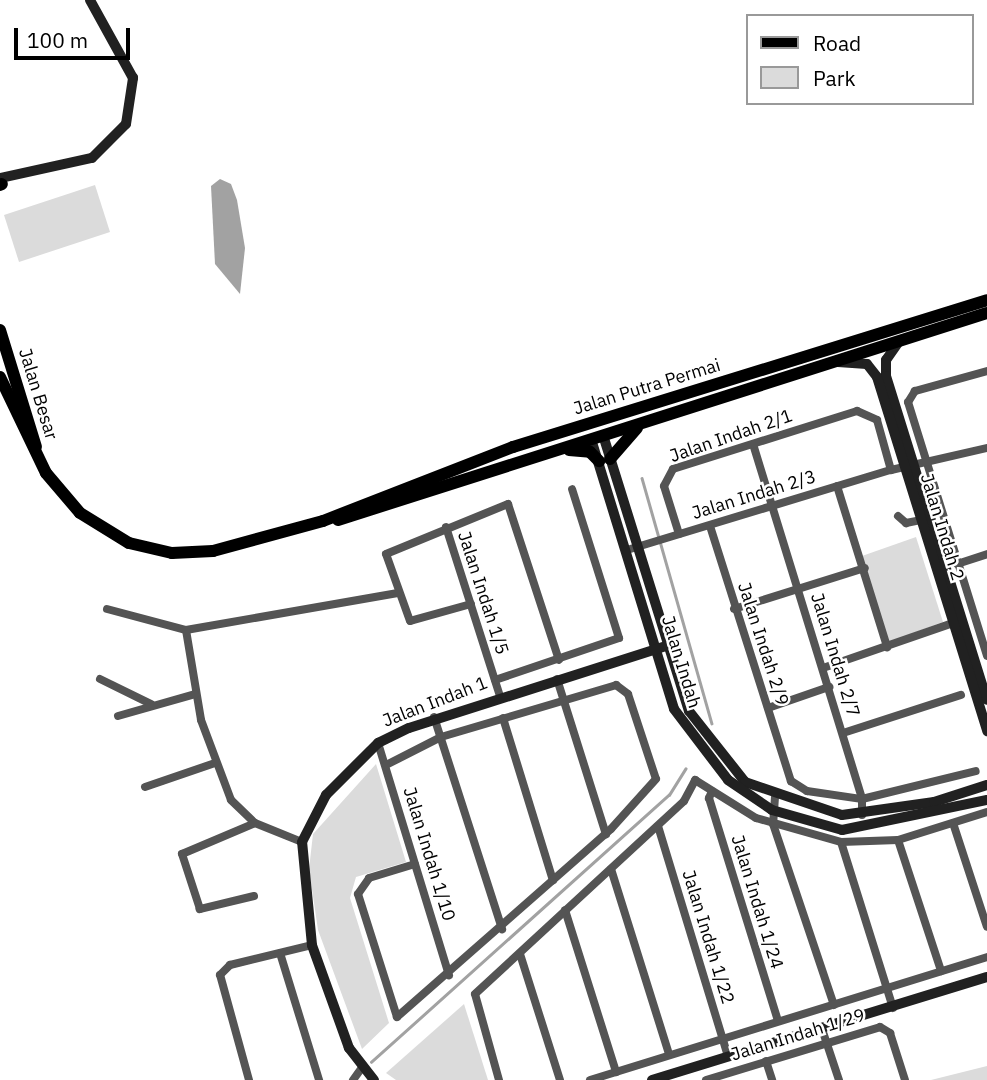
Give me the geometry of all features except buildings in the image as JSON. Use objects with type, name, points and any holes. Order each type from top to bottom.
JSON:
[{"type":"main road","name":"Jalan Putra Permai","points":[[39,461],[80,513],[129,543],[161,551],[227,550],[323,521],[550,436],[987,300]]},
{"type":"main road","name":"Jalan Putra Permai","points":[[323,521],[353,518],[596,435],[838,362],[987,313]]},
{"type":"main road","name":"Jalan Besar","points":[[0,330],[39,461]]},
{"type":"main road","name":"Jalan Besar","points":[[0,377],[39,461]]},
{"type":"main road","points":[[550,436],[596,435],[628,412]]},
{"type":"main road","points":[[552,452],[584,451],[604,460],[649,419]]},
{"type":"street","points":[[0,183],[32,170],[92,158],[126,124],[133,78],[90,0]]},
{"type":"street","name":"Jalan Indah 2","points":[[898,343],[884,366],[922,520],[942,570]]},
{"type":"street","name":"Jalan Indah 2","points":[[838,362],[867,364],[877,377],[909,465],[942,570],[987,731]]},
{"type":"street","points":[[987,370],[908,398],[987,656]]},
{"type":"street","name":"Jalan Indah 2/1","points":[[679,534],[664,486],[668,473],[864,410],[877,420],[891,470]]},
{"type":"street","name":"Jalan Indah","points":[[596,435],[663,647],[696,726],[745,782],[775,797],[814,810],[862,815],[987,785]]},
{"type":"street","name":"Jalan Indah 2/7","points":[[753,444],[843,733],[862,799],[862,815]]},
{"type":"street","points":[[909,465],[928,465],[987,448]]},
{"type":"street","name":"Jalan Indah 2/3","points":[[632,548],[909,465]]},
{"type":"street","points":[[837,486],[865,568],[887,647]]},
{"type":"street","points":[[495,680],[608,645],[621,632],[572,489]]},
{"type":"street","points":[[446,527],[506,504],[559,660]]},
{"type":"street","points":[[898,516],[906,523],[922,520]]},
{"type":"street","name":"Jalan Indah 2/9","points":[[710,526],[786,772],[807,791],[862,799]]},
{"type":"street","name":"Jalan Indah 1/5","points":[[398,593],[386,558],[390,547],[446,527],[500,696]]},
{"type":"street","points":[[942,570],[987,554]]},
{"type":"street","points":[[734,609],[865,568]]},
{"type":"street","points":[[107,609],[186,629],[398,593],[404,613],[414,622],[471,604]]},
{"type":"street","points":[[823,668],[957,622]]},
{"type":"street","name":"Jalan Indah 2","points":[[957,622],[987,699]]},
{"type":"street","points":[[186,629],[195,694],[215,763],[245,816],[255,823],[302,842],[312,945],[361,1069],[374,1080]]},
{"type":"street","name":"Jalan Indah","points":[[663,647],[674,709],[690,736],[728,780],[772,810],[842,830],[987,800]]},
{"type":"street","name":"Jalan Indah 1","points":[[302,842],[326,795],[378,743],[434,718],[663,647]]},
{"type":"street","points":[[100,679],[150,704]]},
{"type":"street","points":[[557,679],[606,834]]},
{"type":"street","points":[[386,765],[441,737],[608,685],[624,688],[656,779],[650,792],[606,834],[402,1016],[394,1013],[358,894],[369,878],[415,864]]},
{"type":"street","points":[[768,708],[829,687]]},
{"type":"street","points":[[118,716],[150,704],[195,694]]},
{"type":"street","points":[[843,733],[961,695]]},
{"type":"street","points":[[434,718],[502,929]]},
{"type":"street","points":[[503,718],[553,881]]},
{"type":"street","name":"Jalan Indah 1/10","points":[[378,743],[449,975]]},
{"type":"street","points":[[145,787],[215,763]]},
{"type":"street","points":[[862,799],[976,771]]},
{"type":"street","points":[[499,1080],[476,1004],[479,990],[684,801],[695,780],[773,824],[841,842],[898,840],[987,812]]},
{"type":"street","name":"Jalan Indah 1/24","points":[[712,791],[709,798],[778,1021]]},
{"type":"street","points":[[775,797],[773,824],[834,1004]]},
{"type":"street","points":[[224,833],[245,816]]},
{"type":"street","points":[[254,896],[212,911],[197,906],[182,854],[224,833],[255,823]]},
{"type":"street","points":[[953,823],[987,927]]},
{"type":"street","name":"Jalan Indah 1/22","points":[[658,826],[728,1056]]},
{"type":"street","points":[[898,840],[941,971]]},
{"type":"street","points":[[841,842],[893,1008]]},
{"type":"street","points":[[611,869],[670,1054]]},
{"type":"street","points":[[565,910],[616,1072]]},
{"type":"street","points":[[249,1080],[220,981],[230,965],[312,945]]},
{"type":"street","points":[[280,953],[319,1080]]},
{"type":"street","points":[[520,954],[560,1080]]},
{"type":"street","points":[[590,1080],[987,957]]},
{"type":"street","points":[[652,1080],[987,977]]},
{"type":"street","name":"Jalan Indah 1/29","points":[[706,1080],[884,1027],[905,1080]]},
{"type":"street","points":[[822,1029],[839,1080]]},
{"type":"street","points":[[765,1062],[772,1080]]},
{"type":"street","points":[[353,1080],[361,1069]]},
{"type":"green space","points":[[95,185],[110,232],[19,262],[4,215]]},
{"type":"green space","points":[[916,537],[943,622],[889,642],[862,556]]},
{"type":"green space","points":[[376,764],[406,862],[356,877],[350,898],[389,1023],[362,1049],[318,930],[309,869],[313,834]]},
{"type":"green space","points":[[464,1004],[488,1080],[396,1080],[386,1073]]},
{"type":"green space","points":[[987,1066],[987,1080],[931,1080]]},
{"type":"shaded area","points":[[220,179],[231,184],[237,200],[245,248],[240,294],[215,264],[211,186]]},
{"type":"waterway","points":[[642,478],[712,723]]},
{"type":"waterway","points":[[371,1062],[669,795],[685,769]]}]
